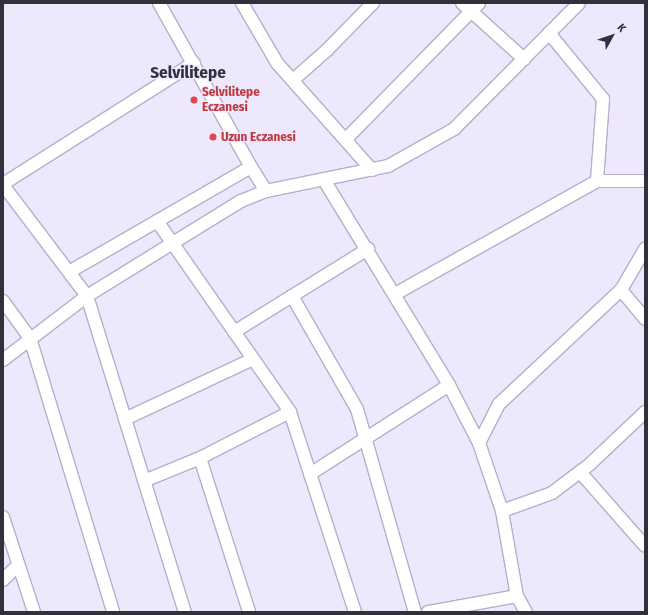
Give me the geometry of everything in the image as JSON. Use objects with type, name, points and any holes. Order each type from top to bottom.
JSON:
[{"type":"street","points":[[159,3],[194,63],[250,167],[266,191]]},
{"type":"street","points":[[242,3],[277,63],[372,170]]},
{"type":"street","points":[[3,360],[87,296],[241,201],[266,191],[388,166],[454,128],[580,3]]},
{"type":"street","points":[[293,80],[327,50],[366,5]]},
{"type":"street","points":[[346,139],[470,6],[524,59]]},
{"type":"street","points":[[549,33],[603,99],[597,181]]},
{"type":"street","points":[[185,612],[87,296],[3,185],[194,63]]},
{"type":"street","points":[[69,272],[250,167]]},
{"type":"street","points":[[324,180],[368,249],[449,385],[478,443],[502,511],[517,596],[526,612]]},
{"type":"street","points":[[395,294],[597,181],[645,182]]},
{"type":"street","points":[[156,221],[290,412],[355,612]]},
{"type":"street","points":[[234,332],[368,249]]},
{"type":"street","points":[[478,443],[499,404],[621,290],[645,249]]},
{"type":"street","points":[[621,290],[645,319]]},
{"type":"street","points":[[292,296],[357,409],[415,612]]},
{"type":"street","points":[[3,301],[30,338],[113,612]]},
{"type":"street","points":[[125,419],[253,360]]},
{"type":"street","points":[[310,474],[449,385]]},
{"type":"street","points":[[144,482],[200,458],[290,412]]},
{"type":"street","points":[[502,511],[552,493],[580,472],[645,412]]},
{"type":"street","points":[[200,458],[249,612]]},
{"type":"street","points":[[580,472],[645,546]]},
{"type":"street","points":[[3,517],[34,612]]},
{"type":"street","points":[[3,580],[18,565]]},
{"type":"street","points":[[428,612],[517,596]]},
{"type":"place","name":"Selvilitepe Eczanesi","points":[[194,100]]},
{"type":"place","name":"Uzun Eczanesi","points":[[213,137]]},
{"type":"district","name":"Selvilitepe","points":[[188,73]]}]
